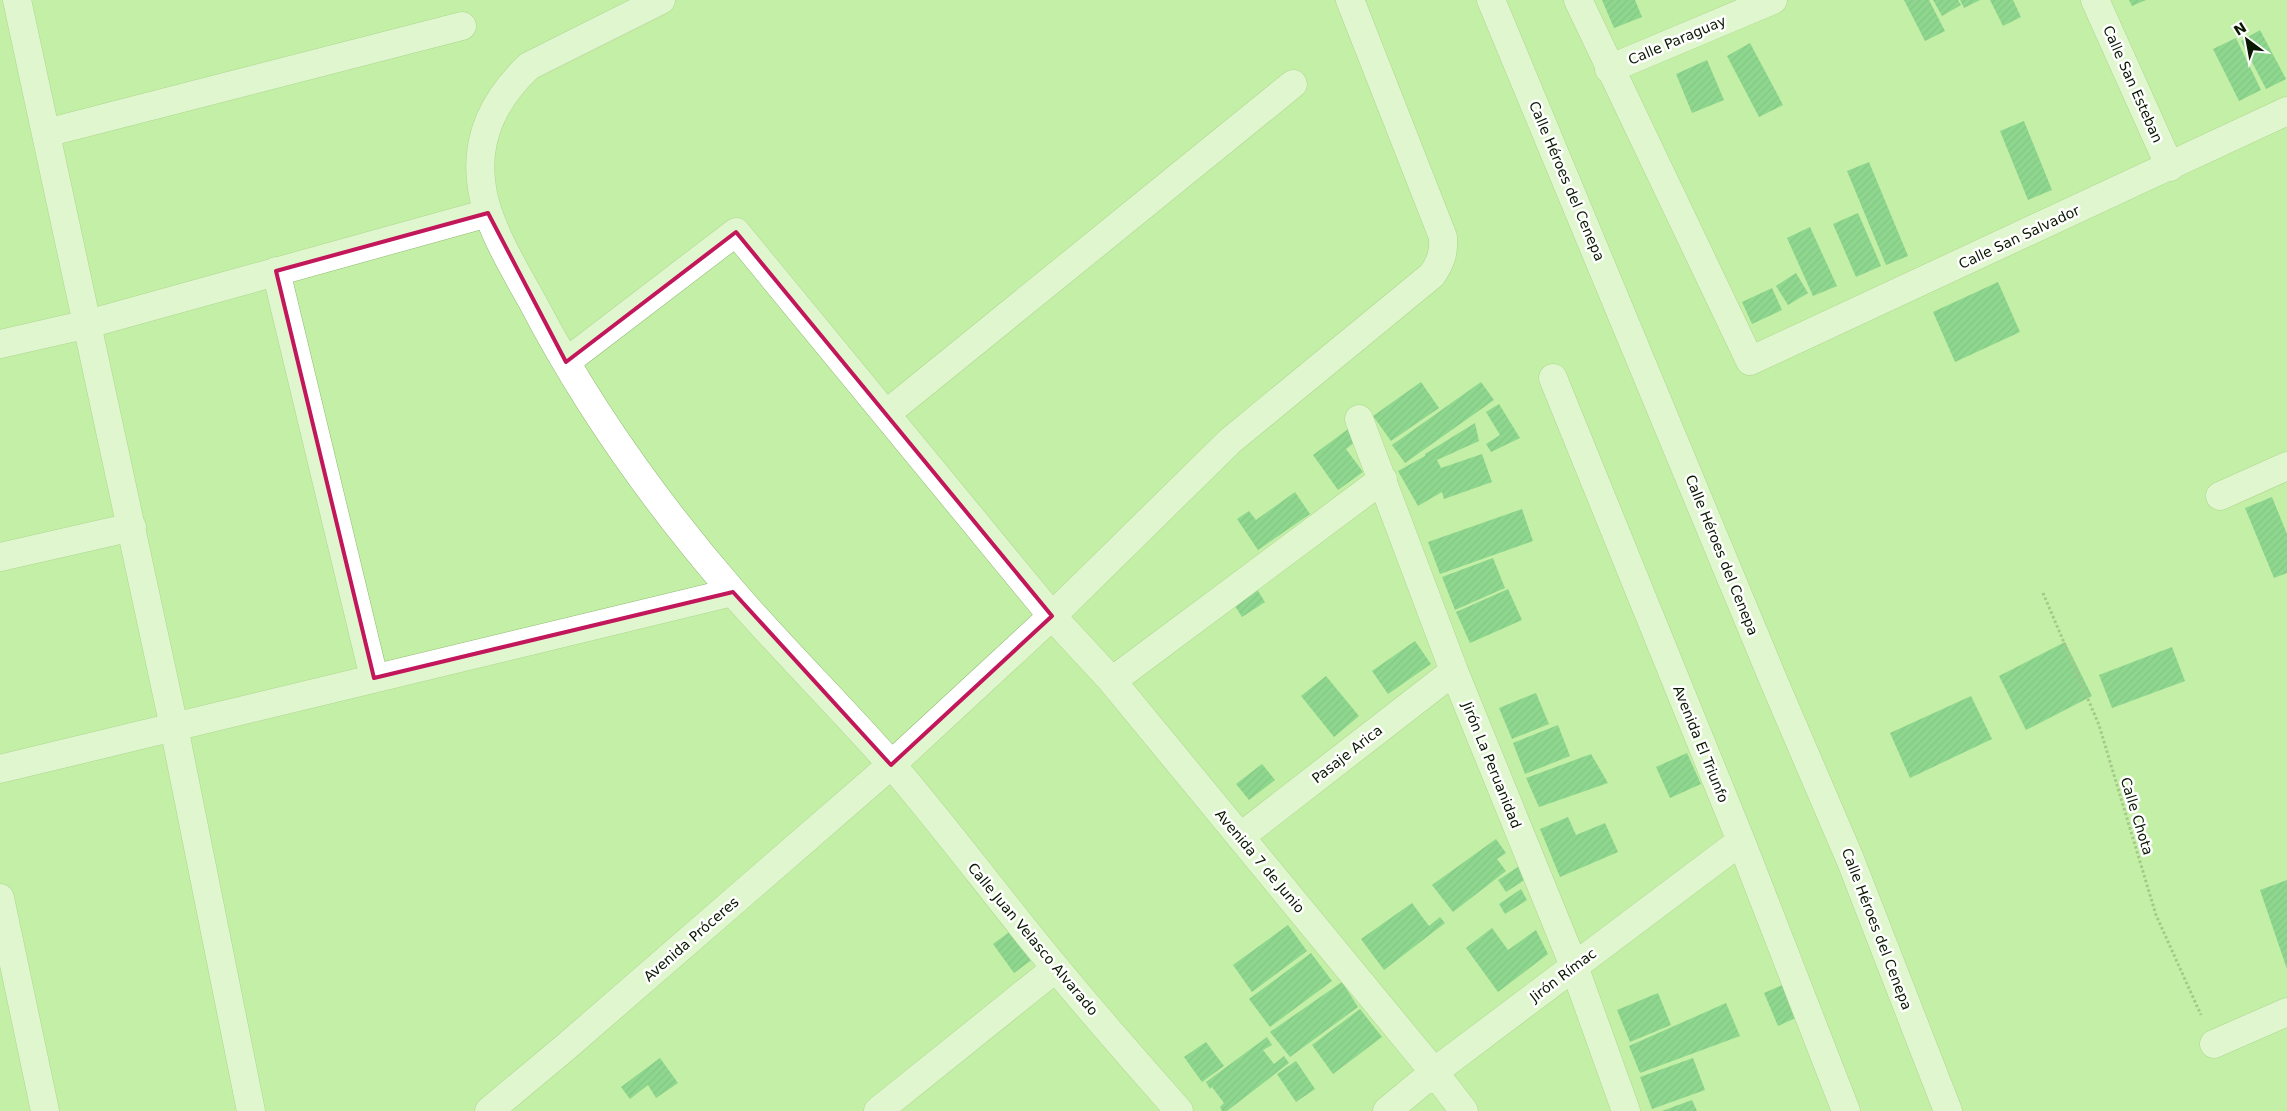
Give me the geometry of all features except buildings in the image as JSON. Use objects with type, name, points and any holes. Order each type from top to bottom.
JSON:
[{"type":"street","points":[[18,0],[174,727],[251,1111]]},
{"type":"street","name":"Calle Juan Velasco Alvarado","points":[[661,0],[529,66],[512,82],[498,102],[487,123],[481,146],[481,183],[488,213],[515,270],[566,362],[624,453],[676,524],[733,592],[891,765],[1056,968],[1179,1111]]},
{"type":"street","name":"Avenida Próceres","points":[[489,1111],[567,1046],[891,765],[1052,616],[1230,441],[1432,275],[1440,264],[1444,249],[1443,237],[1350,0]]},
{"type":"street","name":"Calle Héroes del Cenepa","points":[[1492,0],[1775,684],[1850,859],[1948,1111]]},
{"type":"street","points":[[1578,0],[1609,69]]},
{"type":"street","name":"Calle Paraguay","points":[[1609,69],[1773,0]]},
{"type":"street","name":"Calle San Esteban","points":[[2095,0],[2170,167]]},
{"type":"street","points":[[46,133],[462,26]]},
{"type":"street","name":"Calle San Salvador","points":[[1609,69],[1750,361],[2287,111]]},
{"type":"street","points":[[886,414],[1293,84]]},
{"type":"street","points":[[0,344],[88,324],[488,213]]},
{"type":"street","name":"Avenida 7 de Junio","points":[[566,362],[736,232],[1052,616],[1112,681],[1464,1111]]},
{"type":"street","points":[[276,271],[374,678]]},
{"type":"street","name":"Avenida El Triunfo","points":[[1553,378],[1741,841],[1846,1111]]},
{"type":"street","name":"Jirón La Peruanidad","points":[[1359,419],[1454,671],[1574,966],[1626,1111]]},
{"type":"street","points":[[2220,496],[2287,466]]},
{"type":"street","points":[[1112,681],[1383,479]]},
{"type":"street","points":[[0,557],[132,528]]},
{"type":"street","points":[[0,769],[733,592]]},
{"type":"street","name":"Pasaje Arica","points":[[1240,837],[1454,671]]},
{"type":"street","name":"Jirón Rímac","points":[[1387,1111],[1434,1072],[1741,841]]},
{"type":"street","points":[[0,898],[7,968],[45,1111]]},
{"type":"street","points":[[878,1111],[1056,968]]},
{"type":"street","points":[[2214,1044],[2287,1012]]},
{"type":"path","name":"Calle Chota","points":[[2043,593],[2098,726],[2156,915],[2214,1044]]},
{"type":"highlighted area","points":[[488,213],[566,362],[736,232],[1052,616],[891,765],[733,592],[374,678],[276,271]]}]
